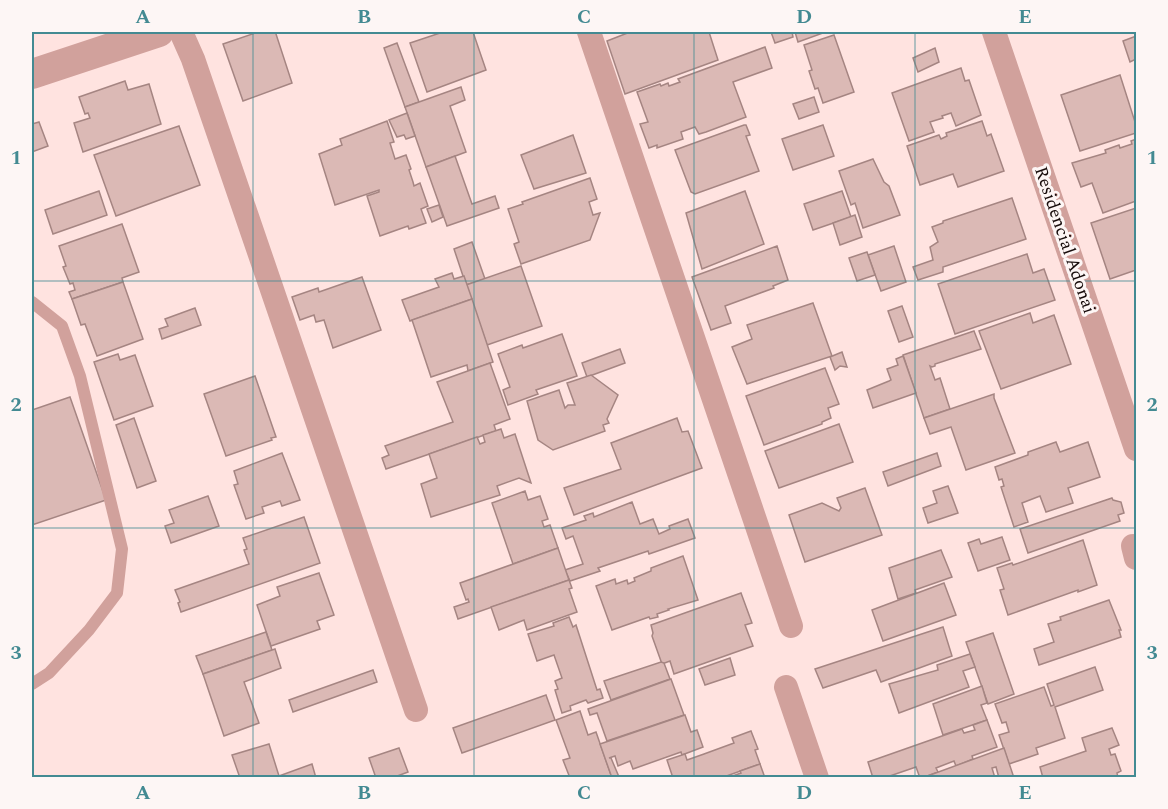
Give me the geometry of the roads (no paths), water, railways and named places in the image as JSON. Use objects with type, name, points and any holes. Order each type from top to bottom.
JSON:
[{"type":"street","points":[[32,74],[159,32]]},
{"type":"street","points":[[181,32],[201,81],[416,710]]},
{"type":"street","points":[[589,32],[791,626]]},
{"type":"street","name":"Residencial Adonai","points":[[994,32],[1137,449]]},
{"type":"street","points":[[786,687],[817,777]]},
{"type":"lane","points":[[32,302],[62,326],[80,376],[122,549],[117,593],[89,630],[49,673],[32,684]]}]
